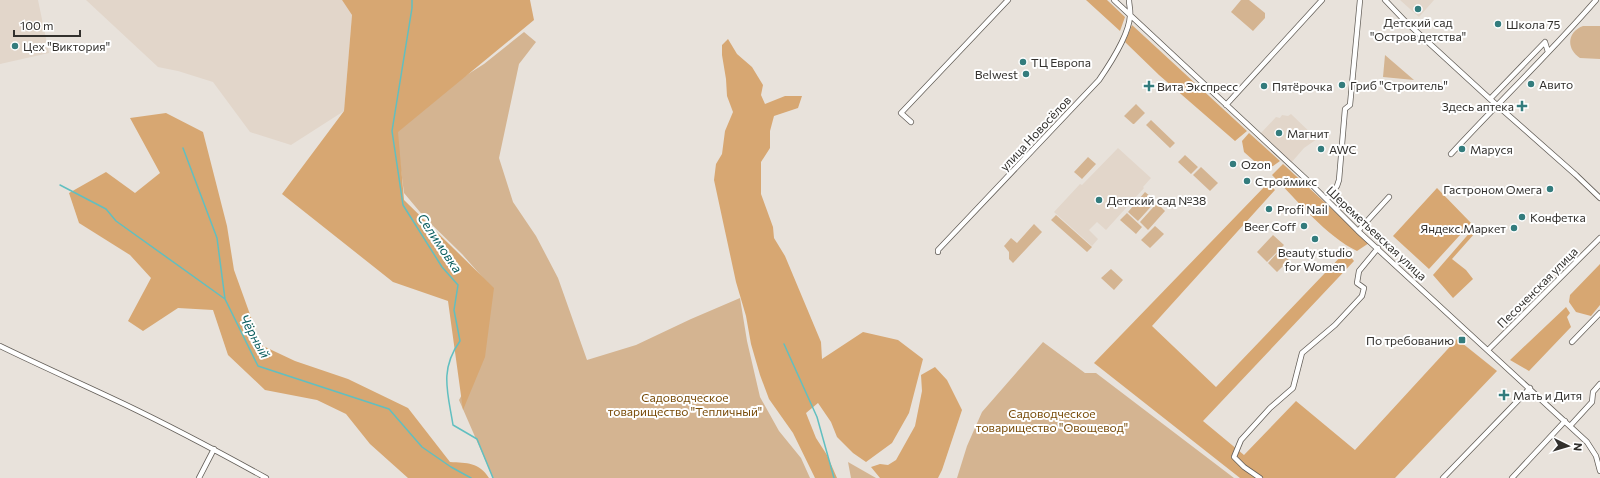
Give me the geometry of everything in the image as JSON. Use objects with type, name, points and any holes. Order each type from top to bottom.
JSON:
[{"type":"street","points":[[911,122],[900,113],[1008,0]]},
{"type":"street","name":"Шереметьевская улица","points":[[1114,0],[1327,199],[1358,231],[1587,442],[1598,455],[1600,471]]},
{"type":"street","points":[[1129,0],[1130,16]]},
{"type":"street","points":[[1226,105],[1322,0]]},
{"type":"street","points":[[1327,199],[1337,186],[1339,180],[1345,109],[1350,105],[1360,0]]},
{"type":"street","points":[[1385,0],[1405,22],[1600,198]]},
{"type":"street","points":[[1452,154],[1496,105],[1596,0]]},
{"type":"street","name":"улица Новосёлов","points":[[938,252],[938,250],[1099,80],[1119,47],[1130,16]]},
{"type":"street","points":[[1490,99],[1545,42],[1548,52]]},
{"type":"street","points":[[1358,231],[1389,197]]},
{"type":"street","name":"Песоченская улица","points":[[1488,350],[1599,241]]},
{"type":"street","points":[[1260,478],[1244,467],[1234,457],[1241,440],[1270,408],[1293,388],[1302,353],[1335,325],[1362,296],[1364,288],[1358,283],[1359,271],[1378,248]]},
{"type":"street","points":[[1572,342],[1600,313]]},
{"type":"street","points":[[0,346],[214,449],[266,478]]},
{"type":"street","points":[[1570,426],[1592,402],[1593,392],[1600,384]]},
{"type":"street","points":[[1443,478],[1530,388]]},
{"type":"street","points":[[1512,478],[1565,421]]},
{"type":"street","points":[[199,478],[214,449]]},
{"type":"shaded area","points":[[0,0],[38,0],[49,53],[0,64]]},
{"type":"shaded area","points":[[86,0],[342,0],[352,15],[344,111],[291,145],[250,132],[213,82],[178,71],[158,67]]},
{"type":"shaded area","points":[[342,0],[530,0],[534,20],[398,132],[404,200],[494,288],[485,357],[463,410],[448,301],[393,282],[282,194],[344,111],[352,15]]},
{"type":"shaded area","points":[[1086,0],[1107,0],[1125,17],[1120,31]]},
{"type":"shaded area","name":"Детский сад \"Остров детства\"","points":[[1400,0],[1434,0],[1419,17]]},
{"type":"shaded area","points":[[1132,25],[1247,131],[1235,141],[1159,75],[1125,42]]},
{"type":"shaded area","points":[[728,39],[737,54],[752,67],[763,85],[761,95],[765,104],[785,96],[802,96],[798,108],[774,116],[770,131],[770,148],[761,162],[761,194],[773,227],[774,238],[785,256],[821,342],[822,359],[863,332],[898,340],[923,359],[909,413],[892,443],[866,462],[853,453],[837,437],[831,422],[818,403],[806,413],[816,438],[827,455],[837,478],[815,478],[793,433],[769,399],[751,344],[746,316],[736,282],[714,180],[716,164],[722,154],[725,131],[733,112],[727,96],[722,55],[722,45]]},
{"type":"shaded area","points":[[166,113],[203,132],[227,226],[234,270],[261,345],[295,361],[348,379],[408,408],[450,462],[467,463],[477,466],[489,478],[408,478],[370,444],[346,414],[317,400],[265,390],[228,355],[213,310],[178,308],[143,331],[128,321],[151,278],[130,255],[79,223],[69,193],[106,172],[135,193],[160,173],[130,118]]},
{"type":"shaded area","points":[[1291,114],[1317,139],[1304,148],[1291,163],[1260,134],[1276,117],[1280,118],[1282,115],[1288,116]]},
{"type":"shaded area","points":[[1249,133],[1280,161],[1273,166],[1262,168],[1244,152],[1242,141]]},
{"type":"shaded area","name":"Детский сад №38","points":[[1118,148],[1151,178],[1143,187],[1144,188],[1106,230],[1097,222],[1089,230],[1098,239],[1092,246],[1054,212],[1080,184],[1082,185]]},
{"type":"shaded area","points":[[1283,164],[1369,243],[1357,251],[1334,237],[1323,227],[1272,175]]},
{"type":"shaded area","points":[[1268,183],[1275,190],[1152,326],[1216,387],[1346,251],[1354,261],[1203,421],[1244,455],[1296,401],[1355,450],[1457,339],[1497,371],[1395,478],[1240,478],[1094,363]]},
{"type":"shaded area","points":[[1437,188],[1471,223],[1429,269],[1393,236]]},
{"type":"shaded area","points":[[1472,230],[1475,233],[1452,259],[1466,270],[1473,279],[1453,298],[1433,275]]},
{"type":"shaded area","points":[[1600,264],[1600,305],[1591,316],[1576,312],[1569,302],[1570,295]]},
{"type":"shaded area","points":[[1566,307],[1570,313],[1567,317],[1571,327],[1529,371],[1510,360]]},
{"type":"shaded area","points":[[935,367],[947,380],[962,410],[942,470],[938,478],[880,478],[871,467],[880,464],[888,465],[896,460],[915,426],[922,391],[921,375]]},
{"type":"green space","points":[[1241,0],[1249,0],[1265,13],[1265,18],[1253,31],[1231,12]]},
{"type":"green space","points":[[1583,26],[1600,26],[1600,59],[1580,58],[1572,50],[1570,41],[1571,36]]},
{"type":"green space","name":"Садоводческое товарищество \"Тепличный\"","points":[[524,32],[536,42],[519,64],[499,158],[513,202],[536,236],[558,278],[587,360],[636,345],[740,298],[747,341],[760,397],[779,431],[801,458],[810,478],[493,478],[459,400],[484,355],[492,288],[462,254],[425,218],[404,193],[396,132],[429,99],[484,64]]},
{"type":"green space","points":[[1385,55],[1414,80],[1383,77]]},
{"type":"green space","points":[[1136,104],[1145,113],[1133,124],[1124,116]]},
{"type":"green space","points":[[1151,120],[1175,143],[1170,148],[1146,125]]},
{"type":"green space","points":[[1185,155],[1198,167],[1191,174],[1178,162]]},
{"type":"green space","points":[[1088,157],[1096,164],[1082,179],[1074,172]]},
{"type":"green space","points":[[1201,167],[1218,183],[1210,191],[1193,175]]},
{"type":"green space","points":[[1145,192],[1156,201],[1138,221],[1128,212]]},
{"type":"green space","points":[[1157,203],[1165,211],[1148,230],[1140,222]]},
{"type":"green space","points":[[1127,213],[1142,227],[1136,234],[1120,220]]},
{"type":"green space","points":[[1056,215],[1092,247],[1087,252],[1051,220]]},
{"type":"green space","points":[[1034,224],[1042,232],[1013,263],[1009,259],[1009,252],[1004,246],[1011,238],[1017,243]]},
{"type":"green space","points":[[1155,226],[1164,234],[1150,248],[1141,240]]},
{"type":"green space","points":[[1273,235],[1284,245],[1267,262],[1257,252]]},
{"type":"green space","points":[[1279,251],[1289,260],[1277,272],[1268,263]]},
{"type":"green space","points":[[1111,269],[1123,280],[1114,290],[1101,278]]},
{"type":"green space","name":"Садоводческое товарищество \"Овощевод\"","points":[[1043,342],[1085,373],[1096,373],[1234,478],[957,478],[967,446],[982,412]]},
{"type":"green space","points":[[848,462],[876,478],[851,478]]},
{"type":"waterway","name":"Селимовка","points":[[412,0],[412,8],[392,131],[403,205],[442,267],[458,285],[454,310],[460,341],[449,362],[447,372],[447,392],[453,425],[477,439],[493,478]]},
{"type":"waterway","points":[[183,148],[217,238],[225,299]]},
{"type":"waterway","name":"Чёрный","points":[[60,185],[106,209],[116,221],[225,299],[258,366],[389,409],[422,447],[451,467],[471,478]]},
{"type":"waterway","points":[[784,344],[817,417],[834,478]]},
{"type":"place","name":"Детский сад \"Остров детства\"","points":[[1418,9]]},
{"type":"place","name":"Школа 75","points":[[1498,24]]},
{"type":"place","name":"Цех \"Виктория\"","points":[[15,46]]},
{"type":"place","name":"ТЦ Европа","points":[[1023,62]]},
{"type":"place","name":"Belwest","points":[[1026,74]]},
{"type":"place","name":"Авито","points":[[1531,84]]},
{"type":"place","name":"Гриб \"Строитель\"","points":[[1342,85]]},
{"type":"place","name":"Вита Экспресс","points":[[1149,86]]},
{"type":"place","name":"Пятёрочка","points":[[1264,86]]},
{"type":"place","name":"Здесь аптека","points":[[1522,106]]},
{"type":"place","name":"Магнит","points":[[1279,133]]},
{"type":"place","name":"AWC","points":[[1321,149]]},
{"type":"place","name":"Маруся","points":[[1462,149]]},
{"type":"place","name":"Ozon","points":[[1233,164]]},
{"type":"place","name":"Строймикс","points":[[1247,181]]},
{"type":"place","name":"Гастроном Омега","points":[[1550,189]]},
{"type":"place","name":"Детский сад №38","points":[[1099,200]]},
{"type":"place","name":"Profi Nail","points":[[1269,209]]},
{"type":"place","name":"Конфетка","points":[[1522,217]]},
{"type":"place","name":"Beer Coff","points":[[1304,226]]},
{"type":"place","name":"Яндекс.Маркет","points":[[1514,228]]},
{"type":"place","name":"Beauty studio for Women","points":[[1315,239]]},
{"type":"place","name":"По требованию","points":[[1462,340]]},
{"type":"place","name":"Мать и Дитя","points":[[1504,395]]}]
